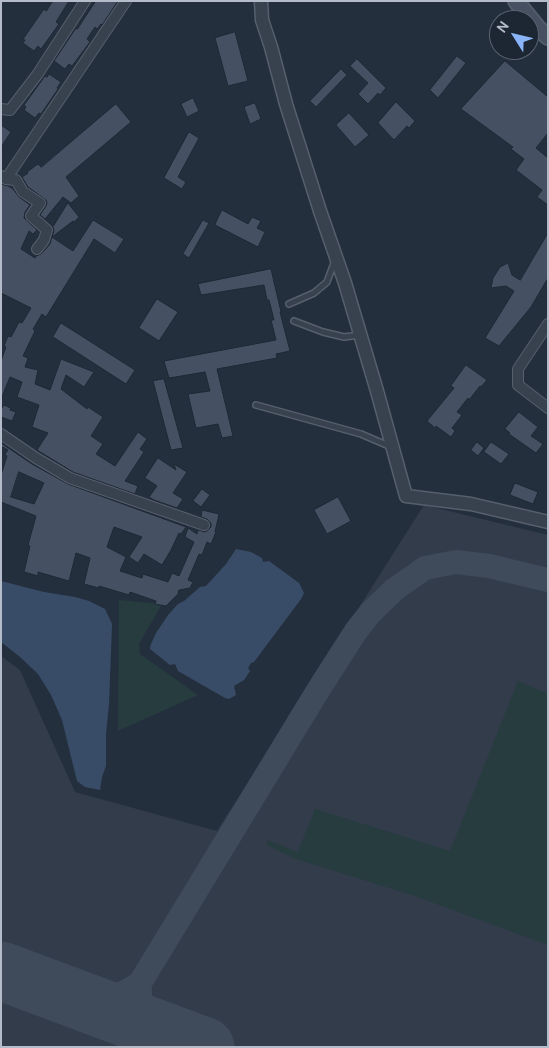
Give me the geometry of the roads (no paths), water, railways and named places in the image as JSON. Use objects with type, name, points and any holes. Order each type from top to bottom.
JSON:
[{"type":"main road","points":[[516,1],[548,37]]},
{"type":"main road","points":[[527,1],[548,25]]},
{"type":"street","points":[[1,109],[10,110],[37,75],[85,1]]},
{"type":"street","points":[[37,249],[44,240],[46,230],[31,216],[40,203],[23,192],[16,180],[3,178],[126,1]]},
{"type":"street","points":[[261,1],[262,20],[286,104],[360,335],[406,496],[471,504],[548,522]]},
{"type":"street","points":[[548,324],[518,369],[518,385],[548,408]]},
{"type":"street","points":[[1,434],[70,478],[204,525]]},
{"type":"lane","points":[[289,304],[314,293],[327,282],[336,258]]},
{"type":"lane","points":[[294,321],[323,332],[344,337],[360,335]]},
{"type":"lane","points":[[256,405],[361,434],[392,447]]},
{"type":"water","points":[[236,549],[251,552],[262,558],[263,562],[269,561],[299,583],[304,593],[254,662],[251,663],[248,668],[250,671],[244,680],[234,686],[236,695],[229,699],[178,671],[175,664],[170,665],[150,649],[156,633],[168,615],[178,604],[200,587],[206,586],[226,564]]},
{"type":"water","points":[[1,581],[44,592],[75,597],[105,609],[112,624],[106,766],[100,790],[85,787],[77,781],[62,720],[51,695],[38,674],[1,642]]}]
